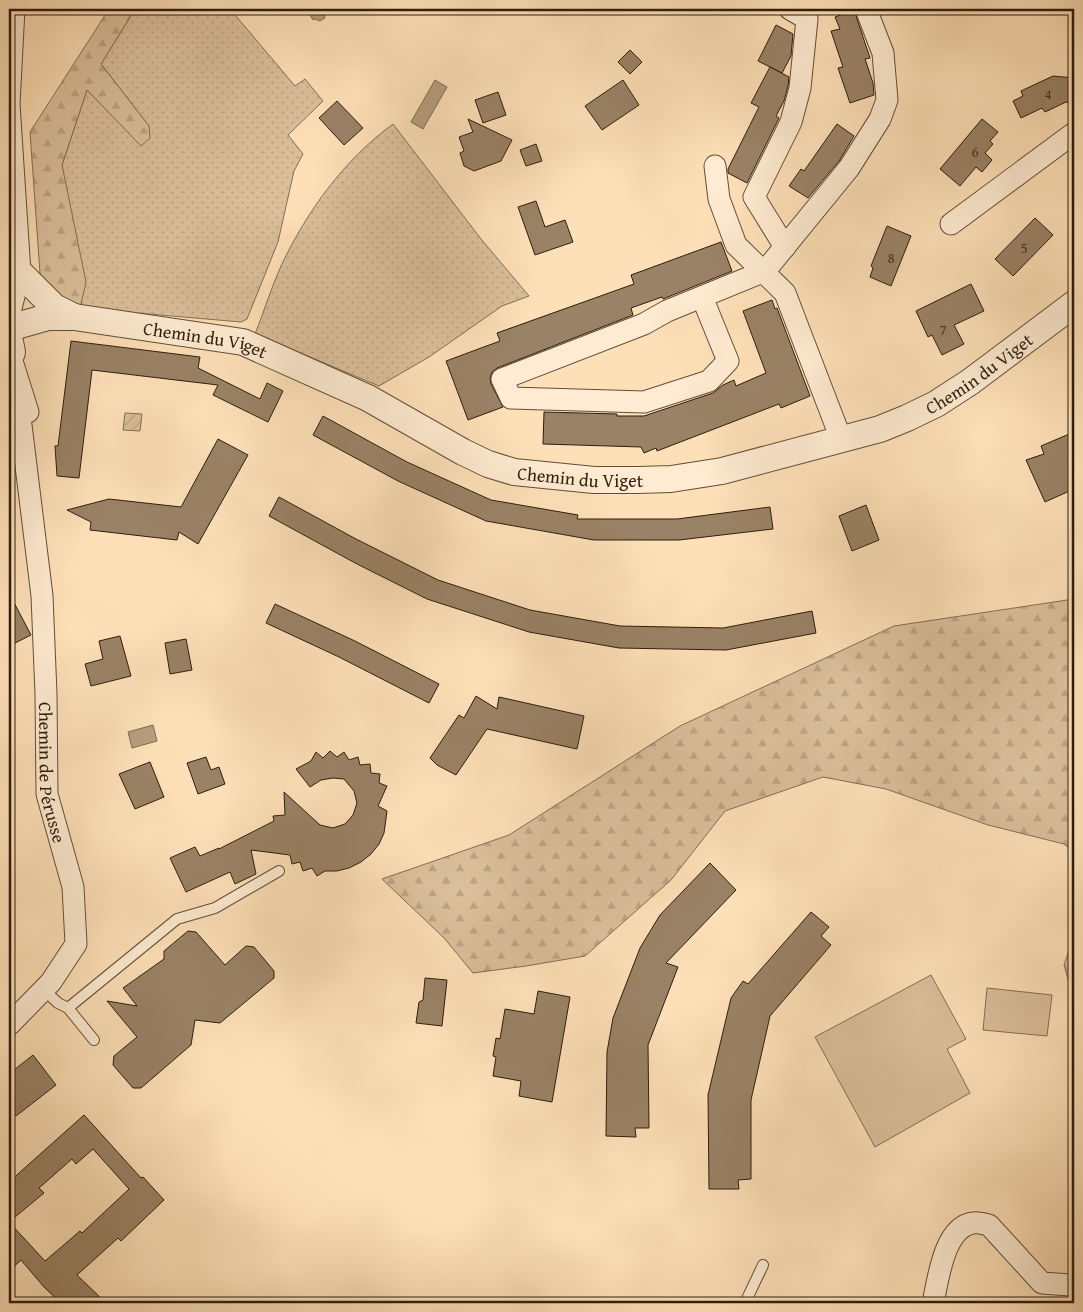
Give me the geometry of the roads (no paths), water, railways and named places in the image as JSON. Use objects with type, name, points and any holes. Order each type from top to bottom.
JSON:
[{"type":"street","points":[[9,316],[14,281],[9,104],[14,9]]},
{"type":"street","points":[[785,247],[754,197],[791,122],[800,88],[807,19],[790,9]]},
{"type":"street","points":[[702,297],[728,361],[708,381],[644,402],[511,398],[502,379],[644,324],[667,311],[765,271],[849,168],[880,119],[887,100],[883,52],[866,9]]},
{"type":"street","points":[[951,224],[1074,133]]},
{"type":"street","points":[[715,166],[719,199],[736,244],[785,293],[841,438]]},
{"type":"street","points":[[14,281],[54,307],[74,317]]},
{"type":"street","name":"Chemin du Viget","points":[[74,317],[243,342],[368,398],[462,452],[488,464],[514,472],[594,480],[671,478],[722,471],[880,429],[936,404],[970,382],[1074,304]]},
{"type":"street","points":[[10,346],[48,317],[74,317]]},
{"type":"street","name":"Chemin de Pérusse","points":[[10,346],[28,412],[31,494]]},
{"type":"street","name":"Chemin de Pérusse","points":[[9,395],[20,417],[31,494],[42,596],[46,694],[47,794],[73,887],[76,944],[51,982],[9,1025]]},
{"type":"street","points":[[933,1303],[944,1252],[961,1228],[974,1223],[989,1225],[1042,1283],[1074,1284]]},
{"type":"lane","points":[[68,1008],[178,919],[215,908],[279,872]]},
{"type":"lane","points":[[44,990],[58,1003],[68,1008],[94,1040]]},
{"type":"lane","points":[[744,1303],[763,1265]]}]
